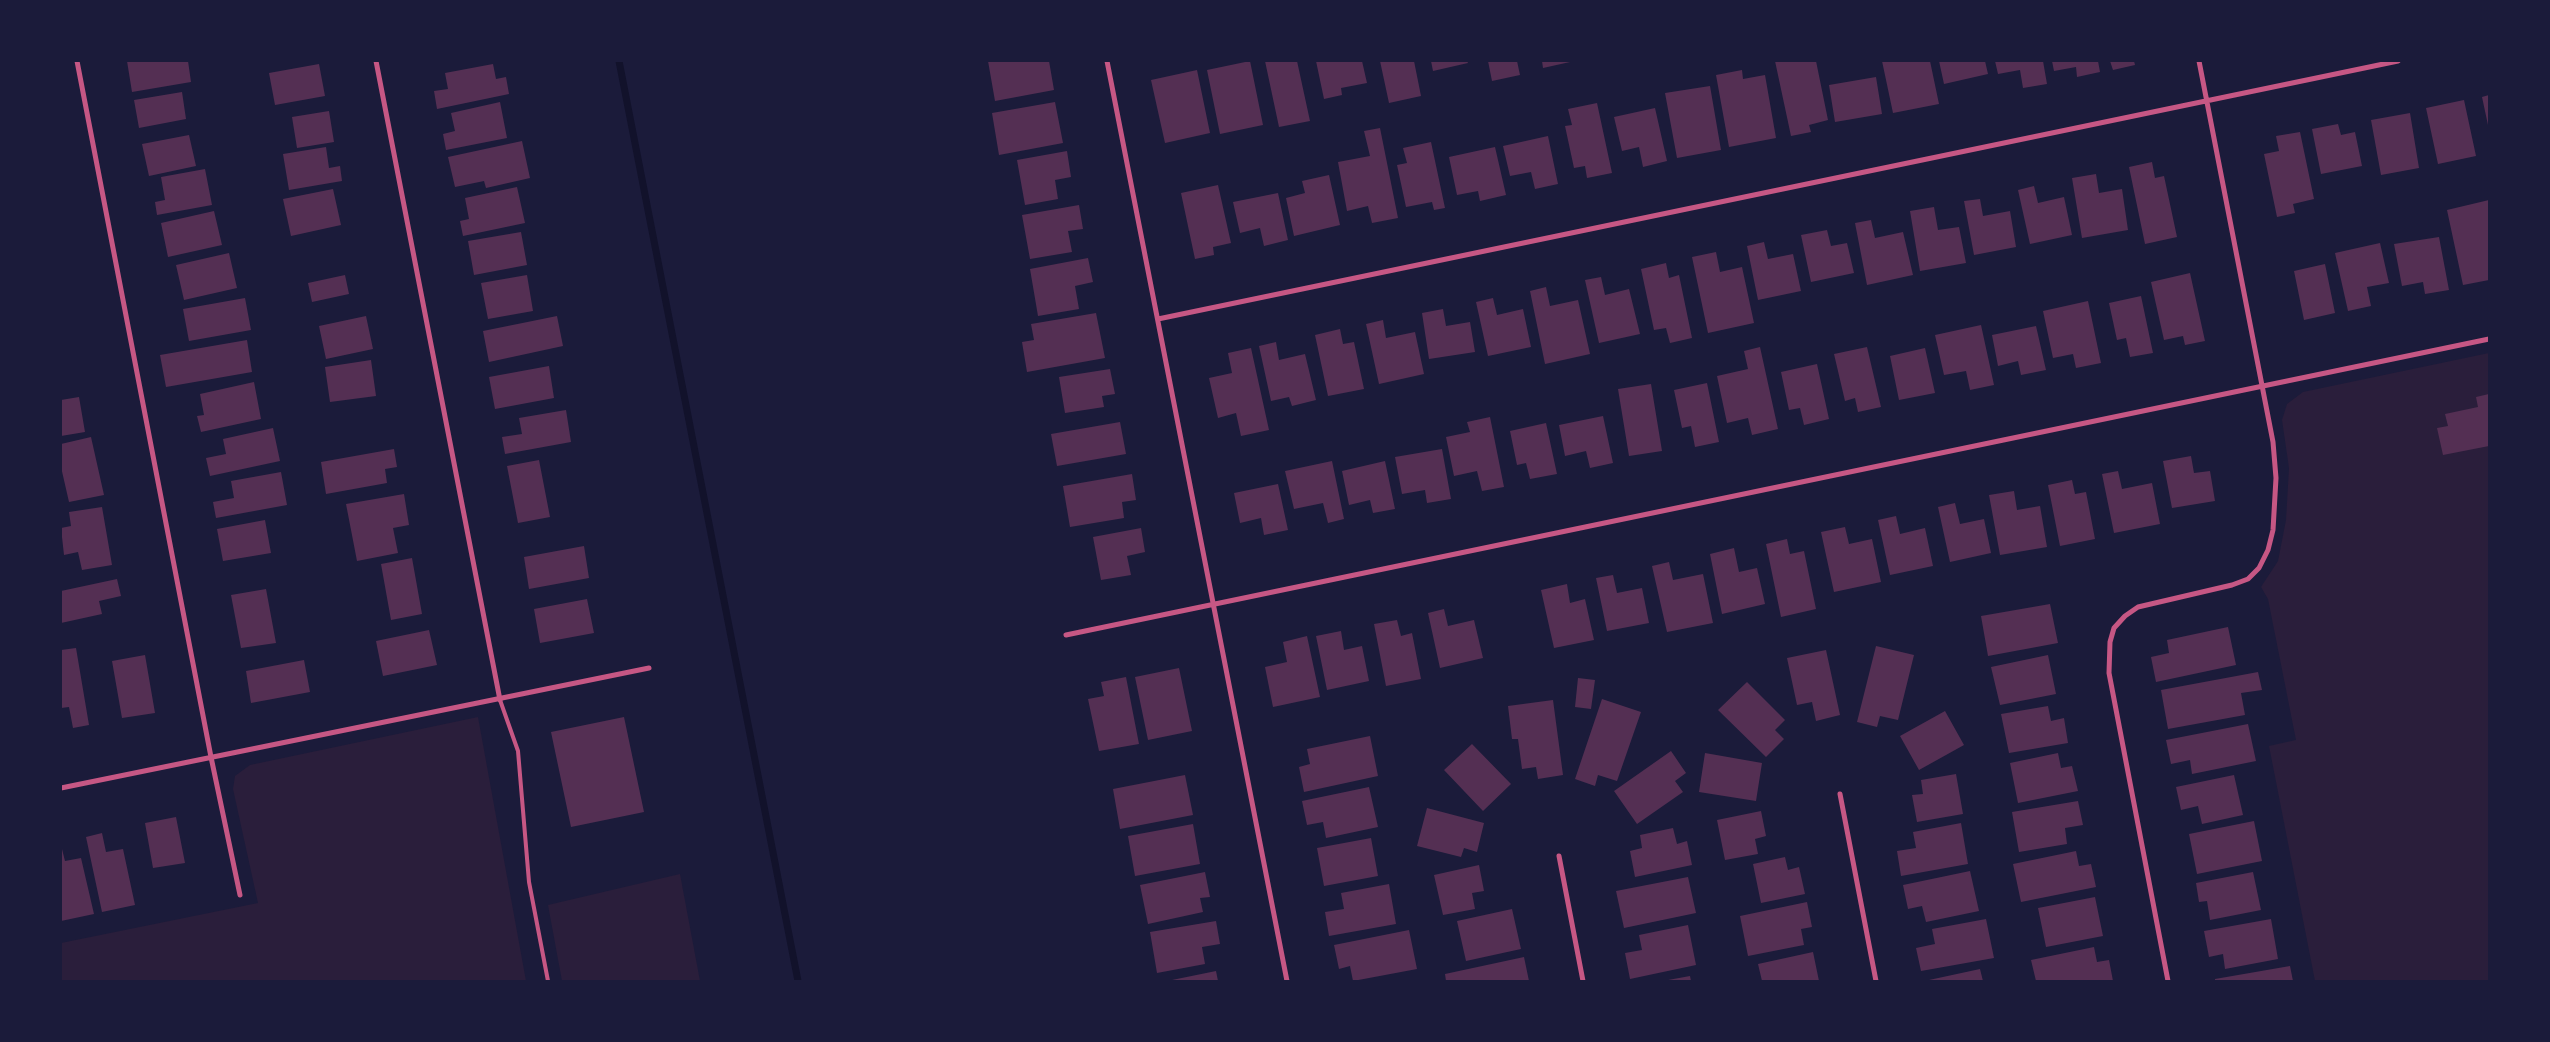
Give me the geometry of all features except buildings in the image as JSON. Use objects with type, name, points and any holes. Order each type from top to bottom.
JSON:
[{"type":"street","points":[[77,61],[211,757],[240,895]]},
{"type":"street","points":[[376,61],[500,700]]},
{"type":"street","points":[[1107,61],[1287,981]]},
{"type":"street","points":[[2168,981],[2110,673],[2110,642],[2114,628],[2125,616],[2138,607],[2232,585],[2248,579],[2259,568],[2268,550],[2273,530],[2276,478],[2273,442],[2199,61]]},
{"type":"street","points":[[1158,319],[2398,61]]},
{"type":"street","points":[[1066,635],[2489,339]]},
{"type":"street","points":[[61,788],[500,700],[649,668]]},
{"type":"street","points":[[1840,794],[1876,981]]},
{"type":"street","points":[[1559,856],[1583,981]]},
{"type":"lane","points":[[500,700],[518,751],[529,882],[548,981]]},
{"type":"shaded area","points":[[2489,353],[2489,981],[2315,981],[2269,746],[2296,740],[2268,599],[2261,587],[2278,561],[2286,520],[2289,468],[2282,420],[2287,404],[2303,392]]},
{"type":"shaded area","points":[[478,717],[526,981],[61,981],[61,943],[258,903],[233,789],[235,776],[250,765]]},
{"type":"shaded area","points":[[680,874],[700,981],[562,981],[548,905]]},
{"type":"waterway","points":[[619,61],[798,981]]}]
